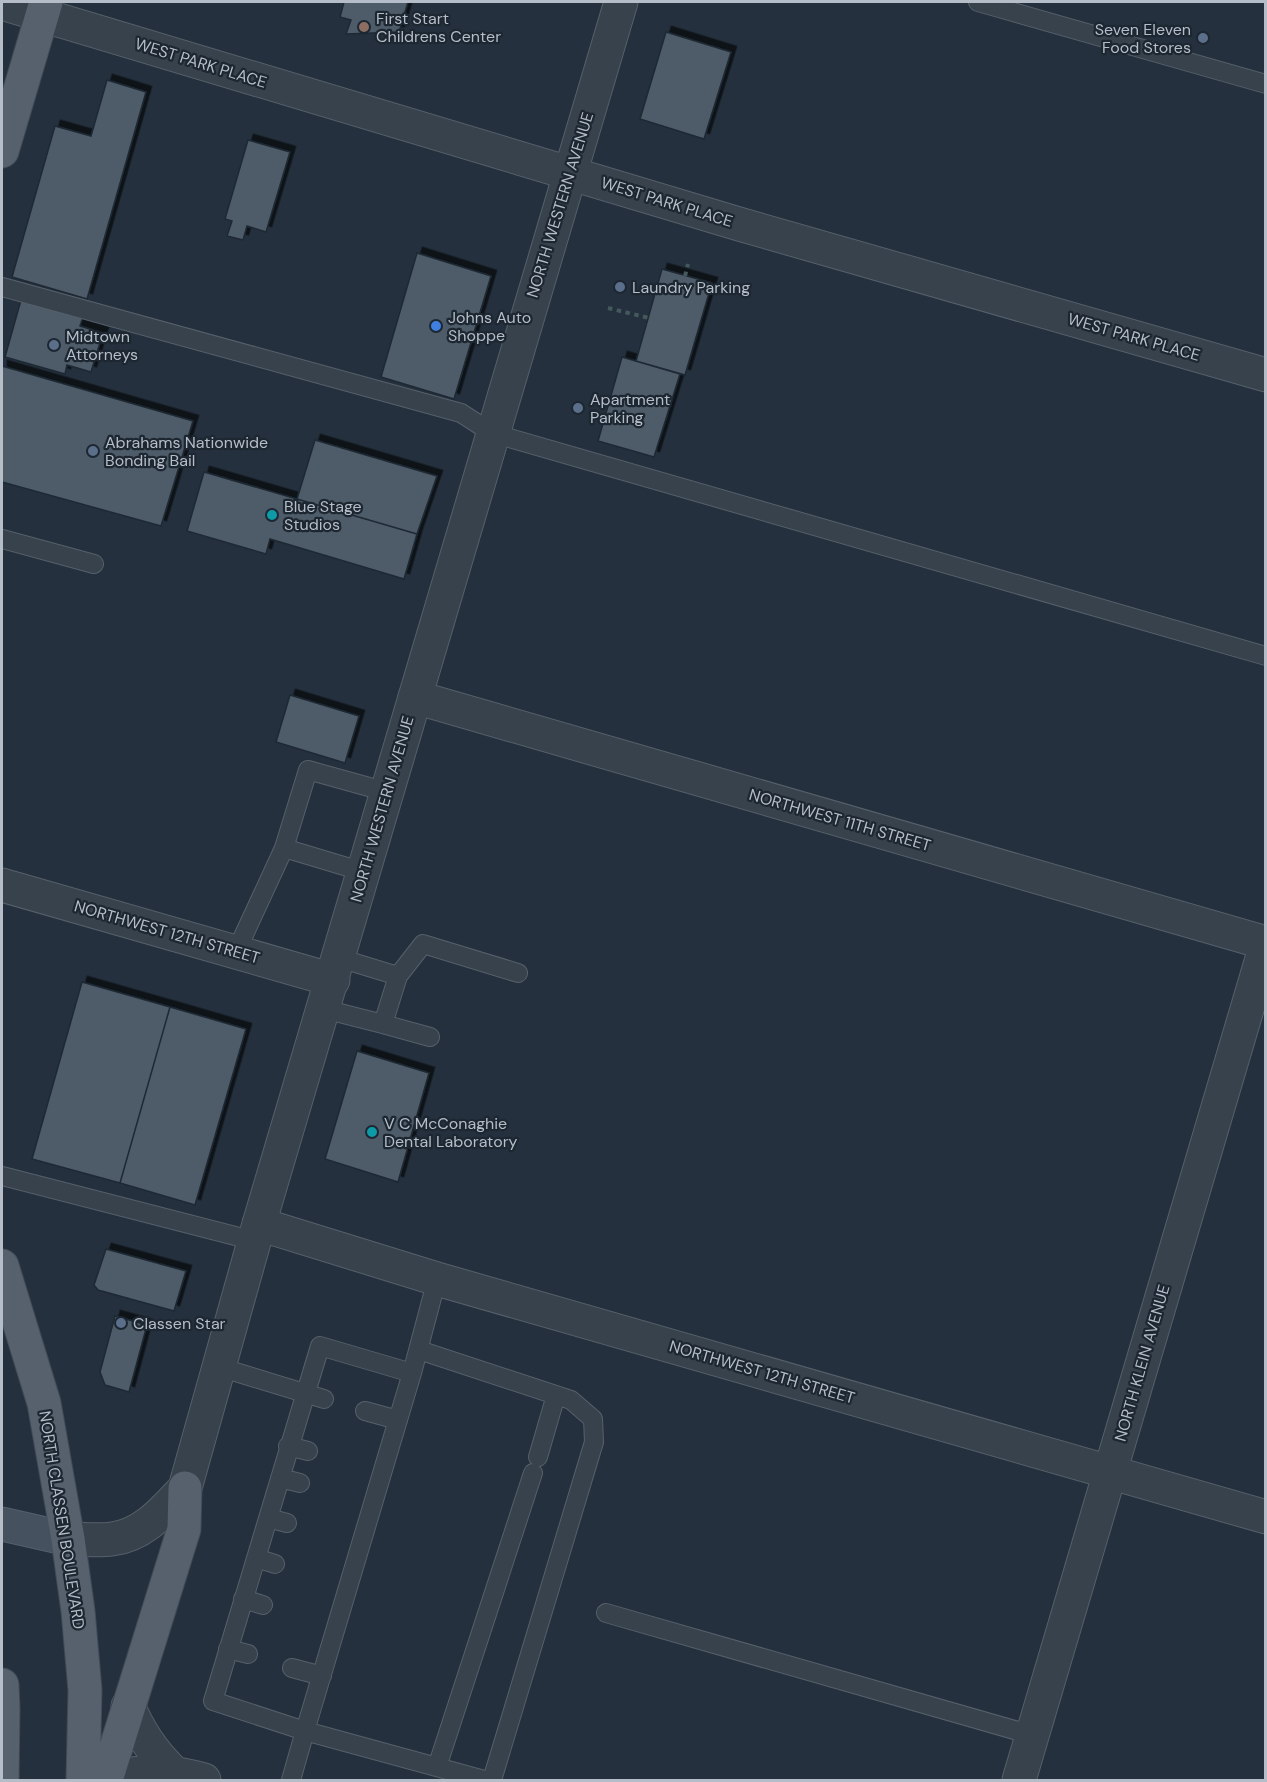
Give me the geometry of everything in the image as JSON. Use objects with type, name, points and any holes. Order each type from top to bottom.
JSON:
[{"type":"main road","points":[[2,151],[44,9]]},
{"type":"main road","name":"NORTH CLASSEN BOULEVARD","points":[[2,1266],[44,1402],[68,1539],[78,1611],[85,1690],[83,1780]]},
{"type":"main road","points":[[106,1780],[183,1528],[185,1488]]},
{"type":"main road","points":[[2,1524],[68,1539]]},
{"type":"main road","points":[[2,1685],[2,1780]]},
{"type":"street","name":"NORTH WESTERN AVENUE","points":[[68,1539],[113,1539],[135,1532],[151,1523],[185,1488],[257,1233],[621,2]]},
{"type":"street","name":"WEST PARK PLACE","points":[[2,3],[44,9],[739,224],[1266,375]]},
{"type":"street","name":"NORTHWEST 11TH STREET","points":[[415,697],[1266,944]]},
{"type":"street","name":"NORTHWEST 12TH STREET","points":[[2,885],[332,982]]},
{"type":"street","name":"NORTH KLEIN AVENUE","points":[[1019,1780],[1266,944]]},
{"type":"street","name":"NORTHWEST 12TH STREET","points":[[257,1233],[437,1279],[1266,1517]]},
{"type":"street","points":[[128,1706],[139,1731],[155,1754],[188,1776]]},
{"type":"street","points":[[117,1780],[129,1774],[188,1776]]},
{"type":"lane","points":[[978,2],[1266,84]]},
{"type":"lane","points":[[2,286],[461,413],[492,433],[1266,656]]},
{"type":"lane","points":[[2,539],[94,564]]},
{"type":"lane","points":[[236,952],[284,848],[308,770],[387,792]]},
{"type":"lane","points":[[284,848],[364,872]]},
{"type":"lane","points":[[383,1024],[398,976],[423,944],[518,974]]},
{"type":"lane","points":[[332,982],[398,976]]},
{"type":"lane","points":[[332,982],[383,1024],[430,1037]]},
{"type":"lane","points":[[2,1176],[257,1233]]},
{"type":"lane","points":[[291,1780],[419,1350],[437,1279]]},
{"type":"lane","points":[[412,1373],[320,1346],[213,1701],[305,1731],[484,1780]]},
{"type":"lane","points":[[419,1350],[571,1400],[593,1419],[594,1442],[492,1780]]},
{"type":"lane","points":[[219,1367],[324,1399]]},
{"type":"lane","points":[[437,1767],[536,1465],[556,1395]]},
{"type":"lane","points":[[365,1411],[398,1420]]},
{"type":"lane","points":[[288,1446],[308,1451]]},
{"type":"lane","points":[[280,1478],[300,1483]]},
{"type":"lane","points":[[268,1518],[286,1523]]},
{"type":"lane","points":[[256,1558],[275,1564]]},
{"type":"lane","points":[[243,1599],[263,1605]]},
{"type":"lane","points":[[606,1613],[1032,1735]]},
{"type":"lane","points":[[228,1649],[248,1654]]},
{"type":"lane","points":[[292,1668],[322,1676]]},
{"type":"path","points":[[685,276],[688,264]]},
{"type":"path","points":[[608,308],[649,318]]},
{"type":"building","points":[[344,2],[408,2],[399,32],[346,34],[351,20],[340,17]]},
{"type":"building","points":[[666,32],[731,52],[704,139],[640,119]]},
{"type":"building","points":[[107,80],[146,92],[87,299],[12,277],[55,126],[91,136]]},
{"type":"building","points":[[248,140],[290,152],[266,232],[247,226],[243,240],[227,236],[232,221],[225,219]]},
{"type":"building","name":"Johns Auto Shoppe","points":[[417,253],[491,276],[454,399],[381,377]]},
{"type":"building","points":[[662,269],[712,283],[685,375],[636,361]]},
{"type":"building","name":"Midtown Attorneys","points":[[21,300],[83,317],[80,326],[103,333],[91,372],[67,365],[65,374],[5,357]]},
{"type":"building","points":[[622,357],[680,374],[654,457],[598,441]]},
{"type":"building","name":"Abrahams Nationwide Bonding Bail","points":[[2,366],[193,421],[161,526],[2,482]]},
{"type":"building","points":[[315,440],[437,476],[417,534],[297,499]]},
{"type":"building","name":"Blue Stage Studios","points":[[204,472],[417,534],[404,579],[270,539],[266,554],[187,531]]},
{"type":"building","points":[[290,695],[359,716],[345,763],[276,742]]},
{"type":"building","points":[[82,982],[170,1007],[120,1183],[32,1159]]},
{"type":"building","points":[[170,1007],[246,1029],[195,1205],[120,1183]]},
{"type":"building","name":"V C McConaghie Dental Laboratory","points":[[357,1051],[429,1073],[398,1182],[325,1159]]},
{"type":"building","points":[[106,1249],[186,1271],[174,1311],[98,1290],[94,1285]]},
{"type":"building","points":[[115,1316],[147,1325],[129,1392],[105,1385],[100,1372]]},
{"type":"place","name":"First Start Childrens Center","points":[[364,27]]},
{"type":"place","name":"Seven Eleven Food Stores","points":[[1203,38]]},
{"type":"place","name":"Laundry Parking","points":[[620,287]]},
{"type":"place","name":"Johns Auto Shoppe","points":[[436,326]]},
{"type":"place","name":"Midtown Attorneys","points":[[54,345]]},
{"type":"place","name":"Apartment Parking","points":[[578,408]]},
{"type":"place","name":"Abrahams Nationwide Bonding Bail","points":[[93,451]]},
{"type":"place","name":"Blue Stage Studios","points":[[272,515]]},
{"type":"place","name":"V C McConaghie Dental Laboratory","points":[[372,1132]]},
{"type":"place","name":"Classen Star","points":[[121,1323]]}]
